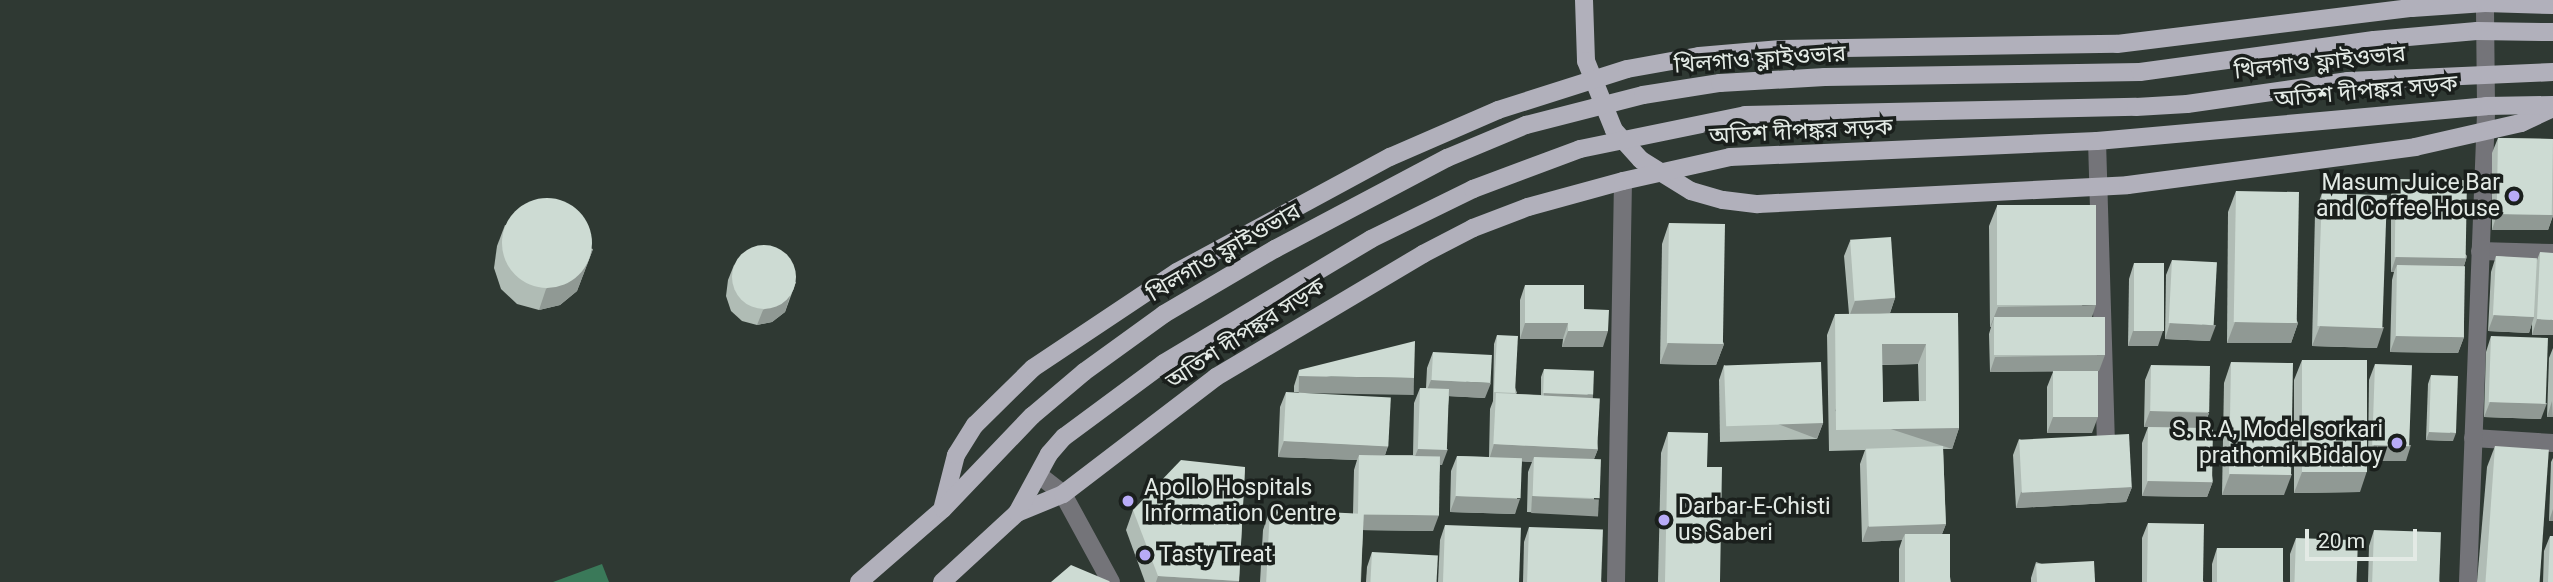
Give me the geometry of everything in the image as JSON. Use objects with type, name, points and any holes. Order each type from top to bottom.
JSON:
[{"type":"main road","points":[[1584,0],[1586,61],[1614,130],[1641,160],[1691,191],[1723,200],[1758,204],[2128,185],[2415,147],[2521,123],[2553,106]]},
{"type":"main road","points":[[859,582],[943,509],[956,455],[975,425],[1033,368],[1177,272],[1390,157],[1498,110],[1628,69],[1699,56],[1781,49],[1903,45],[2117,44],[2412,8],[2485,4],[2553,5]]},
{"type":"main road","name":"খিলগাও ফ্লাইওভার","points":[[943,509],[1032,416],[1084,372],[1175,308],[1275,250],[1447,158],[1526,125],[1590,107],[1720,83],[1825,77],[2140,72],[2374,40],[2477,31],[2553,32]]},
{"type":"main road","name":"খিলগাও ফ্লাইওভার","points":[[1049,454],[1079,424],[1155,369],[1319,269],[1472,189],[1580,149],[1745,115],[2136,107],[2187,104],[2348,81],[2553,72]]},
{"type":"main road","name":"অতিশ দীপঙ্কর সড়ক","points":[[1017,513],[1063,494],[1216,377],[1423,254],[1473,228],[1517,211],[1623,181],[1730,157],[2098,141],[2486,106],[2553,106]]},
{"type":"main road","name":"অতিশ দীপঙ্কর সড়ক","points":[[942,582],[1017,513],[1049,454]]},
{"type":"street","points":[[2468,582],[2486,106],[2485,4]]},
{"type":"street","points":[[2098,141],[2106,438]]},
{"type":"street","points":[[1616,582],[1623,181]]},
{"type":"street","points":[[2480,251],[2553,253]]},
{"type":"street","points":[[2473,438],[2553,443]]},
{"type":"street","points":[[1038,475],[1063,494],[1111,582]]},
{"type":"shaded area","points":[[602,564],[609,582],[553,582]]},
{"type":"building","points":[[2498,138],[2553,139],[2552,215],[2497,214]]},
{"type":"building","points":[[2396,179],[2467,180],[2466,258],[2395,257]]},
{"type":"building","points":[[2236,191],[2299,192],[2297,323],[2234,322]]},
{"type":"building","points":[[2322,193],[2387,195],[2382,328],[2317,326]]},
{"type":"building","points":[[547,198],[564,201],[579,211],[589,226],[592,243],[589,260],[579,275],[564,285],[547,288],[530,285],[515,275],[505,260],[502,243],[505,226],[515,211],[530,201]]},
{"type":"building","points":[[1997,205],[2096,205],[2096,305],[1997,305]]},
{"type":"building","points":[[1669,223],[1725,224],[1723,344],[1667,343]]},
{"type":"building","points":[[1891,237],[1895,298],[1854,301],[1850,240]]},
{"type":"building","points":[[764,245],[787,254],[796,277],[787,300],[764,309],[741,300],[732,277],[741,254]]},
{"type":"building","points":[[2540,252],[2553,253],[2553,320],[2537,319]]},
{"type":"building","points":[[2496,256],[2537,258],[2534,317],[2493,315]]},
{"type":"building","points":[[2172,260],[2217,262],[2214,325],[2169,323]]},
{"type":"building","points":[[2134,263],[2164,263],[2164,331],[2134,331]]},
{"type":"building","points":[[2397,265],[2465,266],[2464,337],[2396,336]]},
{"type":"building","points":[[1525,285],[1584,285],[1584,309],[1609,310],[1608,331],[1568,331],[1568,323],[1525,323]]},
{"type":"building","points":[[1958,313],[1959,428],[1836,430],[1835,314]],"holes":[[[1882,344],[1926,344],[1926,401],[1883,402]]]},
{"type":"building","points":[[1994,317],[2105,317],[2105,355],[1994,355]]},
{"type":"building","points":[[1497,335],[1518,336],[1515,393],[1494,392]]},
{"type":"building","points":[[2491,336],[2548,338],[2546,404],[2489,402]]},
{"type":"building","points":[[1415,341],[1414,378],[1299,376],[1299,370]]},
{"type":"building","points":[[1433,352],[1492,355],[1490,383],[1432,380]]},
{"type":"building","points":[[2302,360],[2367,360],[2367,472],[2302,472]]},
{"type":"building","points":[[1821,362],[1823,423],[1726,426],[1724,365]]},
{"type":"building","points":[[2231,362],[2293,363],[2291,475],[2229,474]]},
{"type":"building","points":[[2375,364],[2412,365],[2409,446],[2372,445]]},
{"type":"building","points":[[2151,365],[2210,366],[2209,412],[2150,411]]},
{"type":"building","points":[[1544,369],[1594,371],[1593,395],[1543,393]]},
{"type":"building","points":[[2053,371],[2098,371],[2098,417],[2053,417]]},
{"type":"building","points":[[2431,375],[2458,376],[2456,433],[2429,432]]},
{"type":"building","points":[[1420,388],[1449,389],[1447,450],[1418,449]]},
{"type":"building","points":[[1286,392],[1391,397],[1388,446],[1283,441]]},
{"type":"building","points":[[1496,393],[1600,398],[1597,449],[1493,444]]},
{"type":"building","points":[[2148,427],[2213,428],[2212,482],[2147,481]]},
{"type":"building","points":[[1668,432],[1708,433],[1707,467],[1722,467],[1720,582],[1665,582]]},
{"type":"building","points":[[2129,434],[2132,487],[2022,493],[2019,440]]},
{"type":"building","points":[[1943,446],[1946,524],[1869,527],[1866,449]]},
{"type":"building","points":[[2495,446],[2549,450],[2540,582],[2485,582]]},
{"type":"building","points":[[1359,455],[1440,456],[1439,515],[1358,514]]},
{"type":"building","points":[[1457,456],[1522,458],[1521,498],[1456,496]]},
{"type":"building","points":[[1534,457],[1601,459],[1600,498],[1533,496]]},
{"type":"building","points":[[1181,460],[1245,467],[1239,581],[1158,576],[1133,510]]},
{"type":"building","points":[[1270,509],[1364,514],[1360,582],[1266,582]]},
{"type":"building","points":[[2148,523],[2204,524],[2203,582],[2147,582]]},
{"type":"building","points":[[1445,525],[1521,528],[1519,582],[1443,582]]},
{"type":"building","points":[[1529,527],[1603,530],[1601,582],[1527,582]]},
{"type":"building","points":[[2374,530],[2441,532],[2439,582],[2372,582]]},
{"type":"building","points":[[1905,534],[1950,534],[1950,582],[1905,582]]},
{"type":"building","points":[[2550,536],[2553,536],[2553,582],[2548,582]]},
{"type":"building","points":[[2296,538],[2358,540],[2357,582],[2294,582]]},
{"type":"building","points":[[2217,548],[2283,548],[2283,582],[2217,582]]},
{"type":"building","points":[[1372,552],[1438,555],[1437,582],[1370,582]]},
{"type":"building","points":[[2094,561],[2095,582],[2037,582],[2036,564]]},
{"type":"building","points":[[1071,565],[1109,581],[1110,582],[1051,582]]},
{"type":"place","name":"Masum Juice Bar and Coffee House","points":[[2514,196]]},
{"type":"place","name":"S. R.A, Model sorkari prathomik Bidaloy","points":[[2397,443]]},
{"type":"place","name":"Apollo Hospitals Information Centre","points":[[1128,501]]},
{"type":"place","name":"Darbar-E-Chisti us Saberi","points":[[1664,520]]},
{"type":"place","name":"Tasty Treat","points":[[1145,555]]}]
